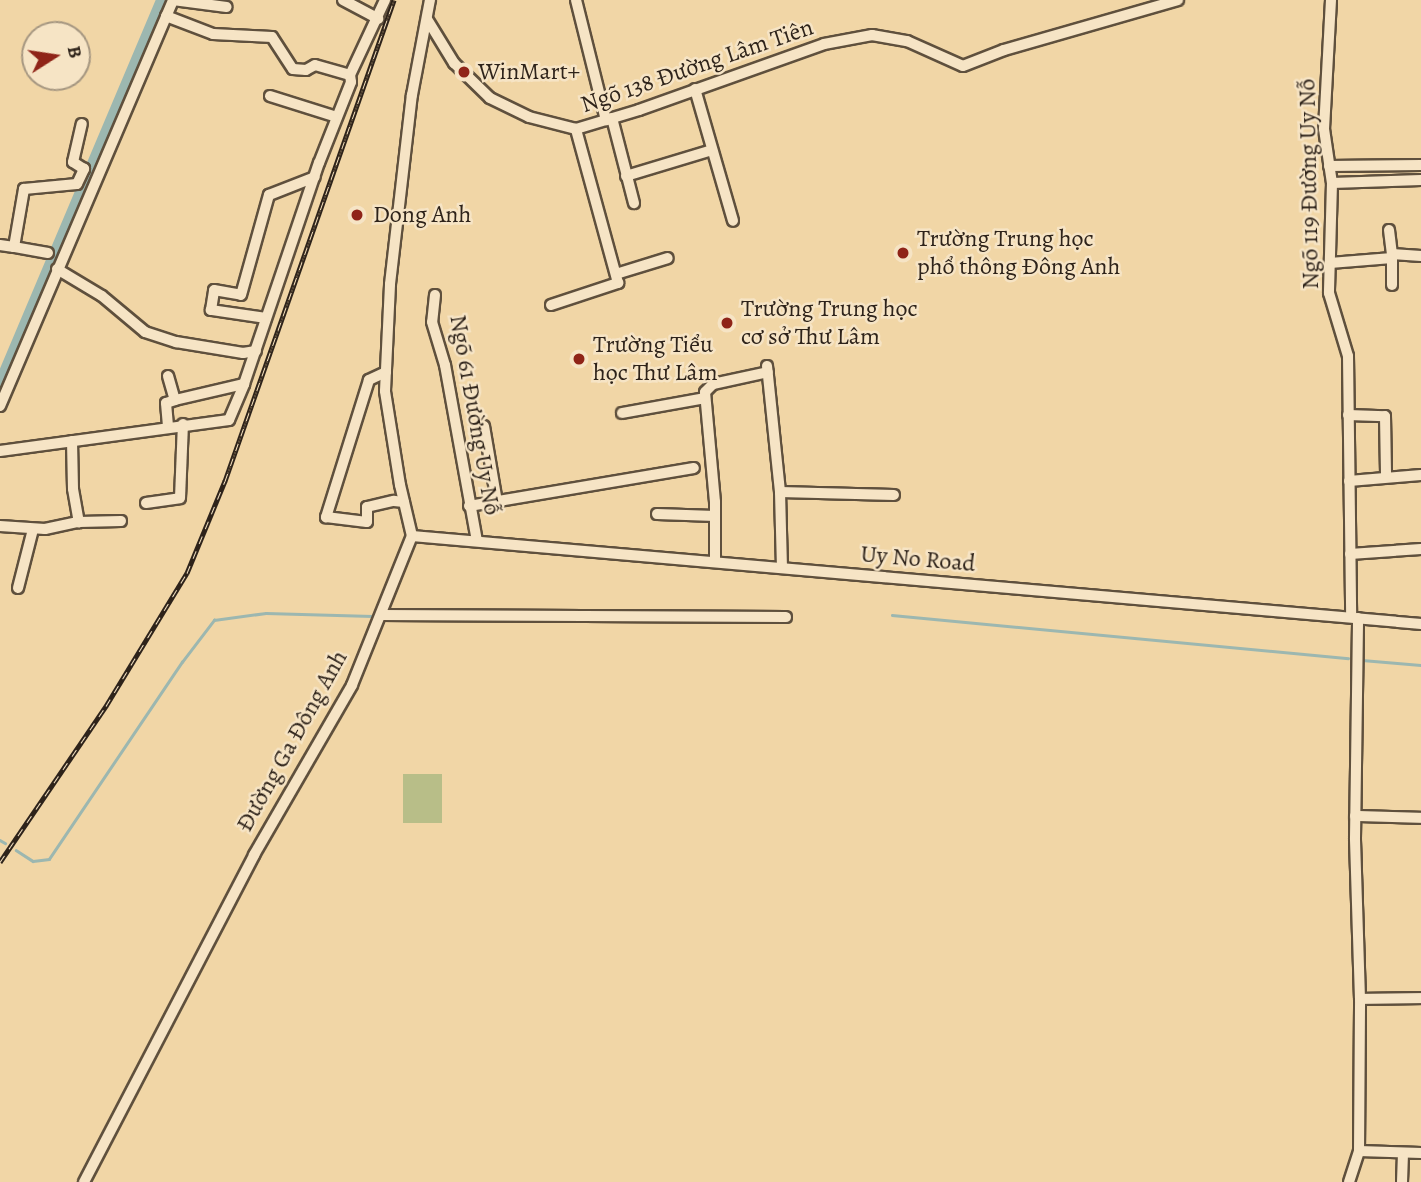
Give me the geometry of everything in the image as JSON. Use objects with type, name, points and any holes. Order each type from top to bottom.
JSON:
[{"type":"street","points":[[343,0],[378,19]]},
{"type":"street","points":[[0,451],[168,426],[229,420],[256,351],[314,177],[351,82],[349,75],[385,0]]},
{"type":"street","points":[[412,536],[385,391],[390,284],[411,100],[430,0]]},
{"type":"street","points":[[576,0],[634,203]]},
{"type":"street","name":"Ngõ 138 Đường Lâm Tiên","points":[[427,19],[454,63],[490,98],[529,117],[576,129],[824,44],[872,35],[907,41],[962,66],[1017,46],[1178,0]]},
{"type":"street","name":"Ngõ 119 Đường Uy Nỗ","points":[[1331,0],[1324,129],[1332,183],[1329,293],[1348,356],[1360,999],[1359,1151],[1349,1182]]},
{"type":"street","points":[[0,406],[173,1],[227,7]]},
{"type":"street","points":[[166,16],[213,34],[272,37],[293,69],[306,70],[315,65],[349,75]]},
{"type":"street","points":[[695,89],[733,220]]},
{"type":"street","points":[[270,96],[337,117]]},
{"type":"street","points":[[14,247],[24,189],[77,184],[84,169],[73,162],[82,124]]},
{"type":"street","points":[[551,305],[618,283],[576,129]]},
{"type":"street","points":[[626,176],[712,150]]},
{"type":"street","points":[[1329,166],[1421,165]]},
{"type":"street","points":[[266,318],[211,310],[214,290],[241,295],[270,195],[314,177]]},
{"type":"street","points":[[1332,183],[1421,180]]},
{"type":"street","points":[[1389,229],[1392,285]]},
{"type":"street","points":[[0,245],[48,253]]},
{"type":"street","points":[[1331,263],[1392,256],[1421,256]]},
{"type":"street","points":[[616,274],[668,258]]},
{"type":"street","points":[[57,269],[102,296],[145,332],[190,344],[243,353],[256,351]]},
{"type":"street","name":"Ngõ 61 Đường Uy Nỗ","points":[[435,295],[432,322],[445,365],[477,541]]},
{"type":"street","points":[[715,562],[715,516],[705,392],[713,384],[768,369],[780,492],[782,568]]},
{"type":"street","points":[[386,372],[369,380],[326,517],[367,522],[368,507],[394,501],[404,502]]},
{"type":"street","points":[[168,376],[172,400],[175,400]]},
{"type":"street","points":[[168,426],[166,403],[244,384]]},
{"type":"street","points":[[622,413],[705,398]]},
{"type":"street","points":[[1348,415],[1385,416],[1386,476]]},
{"type":"street","points":[[146,503],[180,498],[183,424]]},
{"type":"street","points":[[484,426],[497,502]]},
{"type":"street","points":[[72,441],[73,489],[79,522]]},
{"type":"street","points":[[470,506],[603,481],[694,468]]},
{"type":"street","points":[[1349,481],[1421,475]]},
{"type":"street","points":[[780,492],[894,495]]},
{"type":"street","points":[[657,514],[715,516]]},
{"type":"street","points":[[0,526],[33,529],[79,522],[121,521]]},
{"type":"street","points":[[18,588],[33,529]]},
{"type":"street","name":"Uy No Road","points":[[412,536],[1421,624]]},
{"type":"street","name":"Đường Ga Đông Anh","points":[[84,1182],[254,855],[352,685],[412,536]]},
{"type":"street","points":[[1350,554],[1421,550]]},
{"type":"street","points":[[381,615],[786,617]]},
{"type":"street","points":[[1355,816],[1421,818]]},
{"type":"street","points":[[1360,999],[1421,998]]},
{"type":"street","points":[[1359,1151],[1421,1153]]},
{"type":"street","points":[[1402,1182],[1403,1153]]},
{"type":"green space","points":[[403,774],[442,774],[442,823],[403,823]]},
{"type":"waterway","points":[[0,389],[164,0]]},
{"type":"waterway","points":[[16,850],[33,861],[49,859],[182,662],[214,620],[266,613],[372,616]]},
{"type":"waterway","points":[[892,615],[1348,658]]},
{"type":"waterway","points":[[1362,660],[1421,665]]},
{"type":"waterway","points":[[0,840],[5,843]]},
{"type":"railway","points":[[0,862],[106,706],[187,573],[225,481],[394,0]]},
{"type":"place","name":"WinMart+","points":[[464,72]]},
{"type":"place","name":"Dong Anh","points":[[357,215]]},
{"type":"place","name":"Trường Trung học phổ thông Đông Anh","points":[[903,253]]},
{"type":"place","name":"Trường Trung học cơ sở Thư Lâm","points":[[727,323]]},
{"type":"place","name":"Trường Tiểu học Thư Lâm","points":[[579,359]]}]
